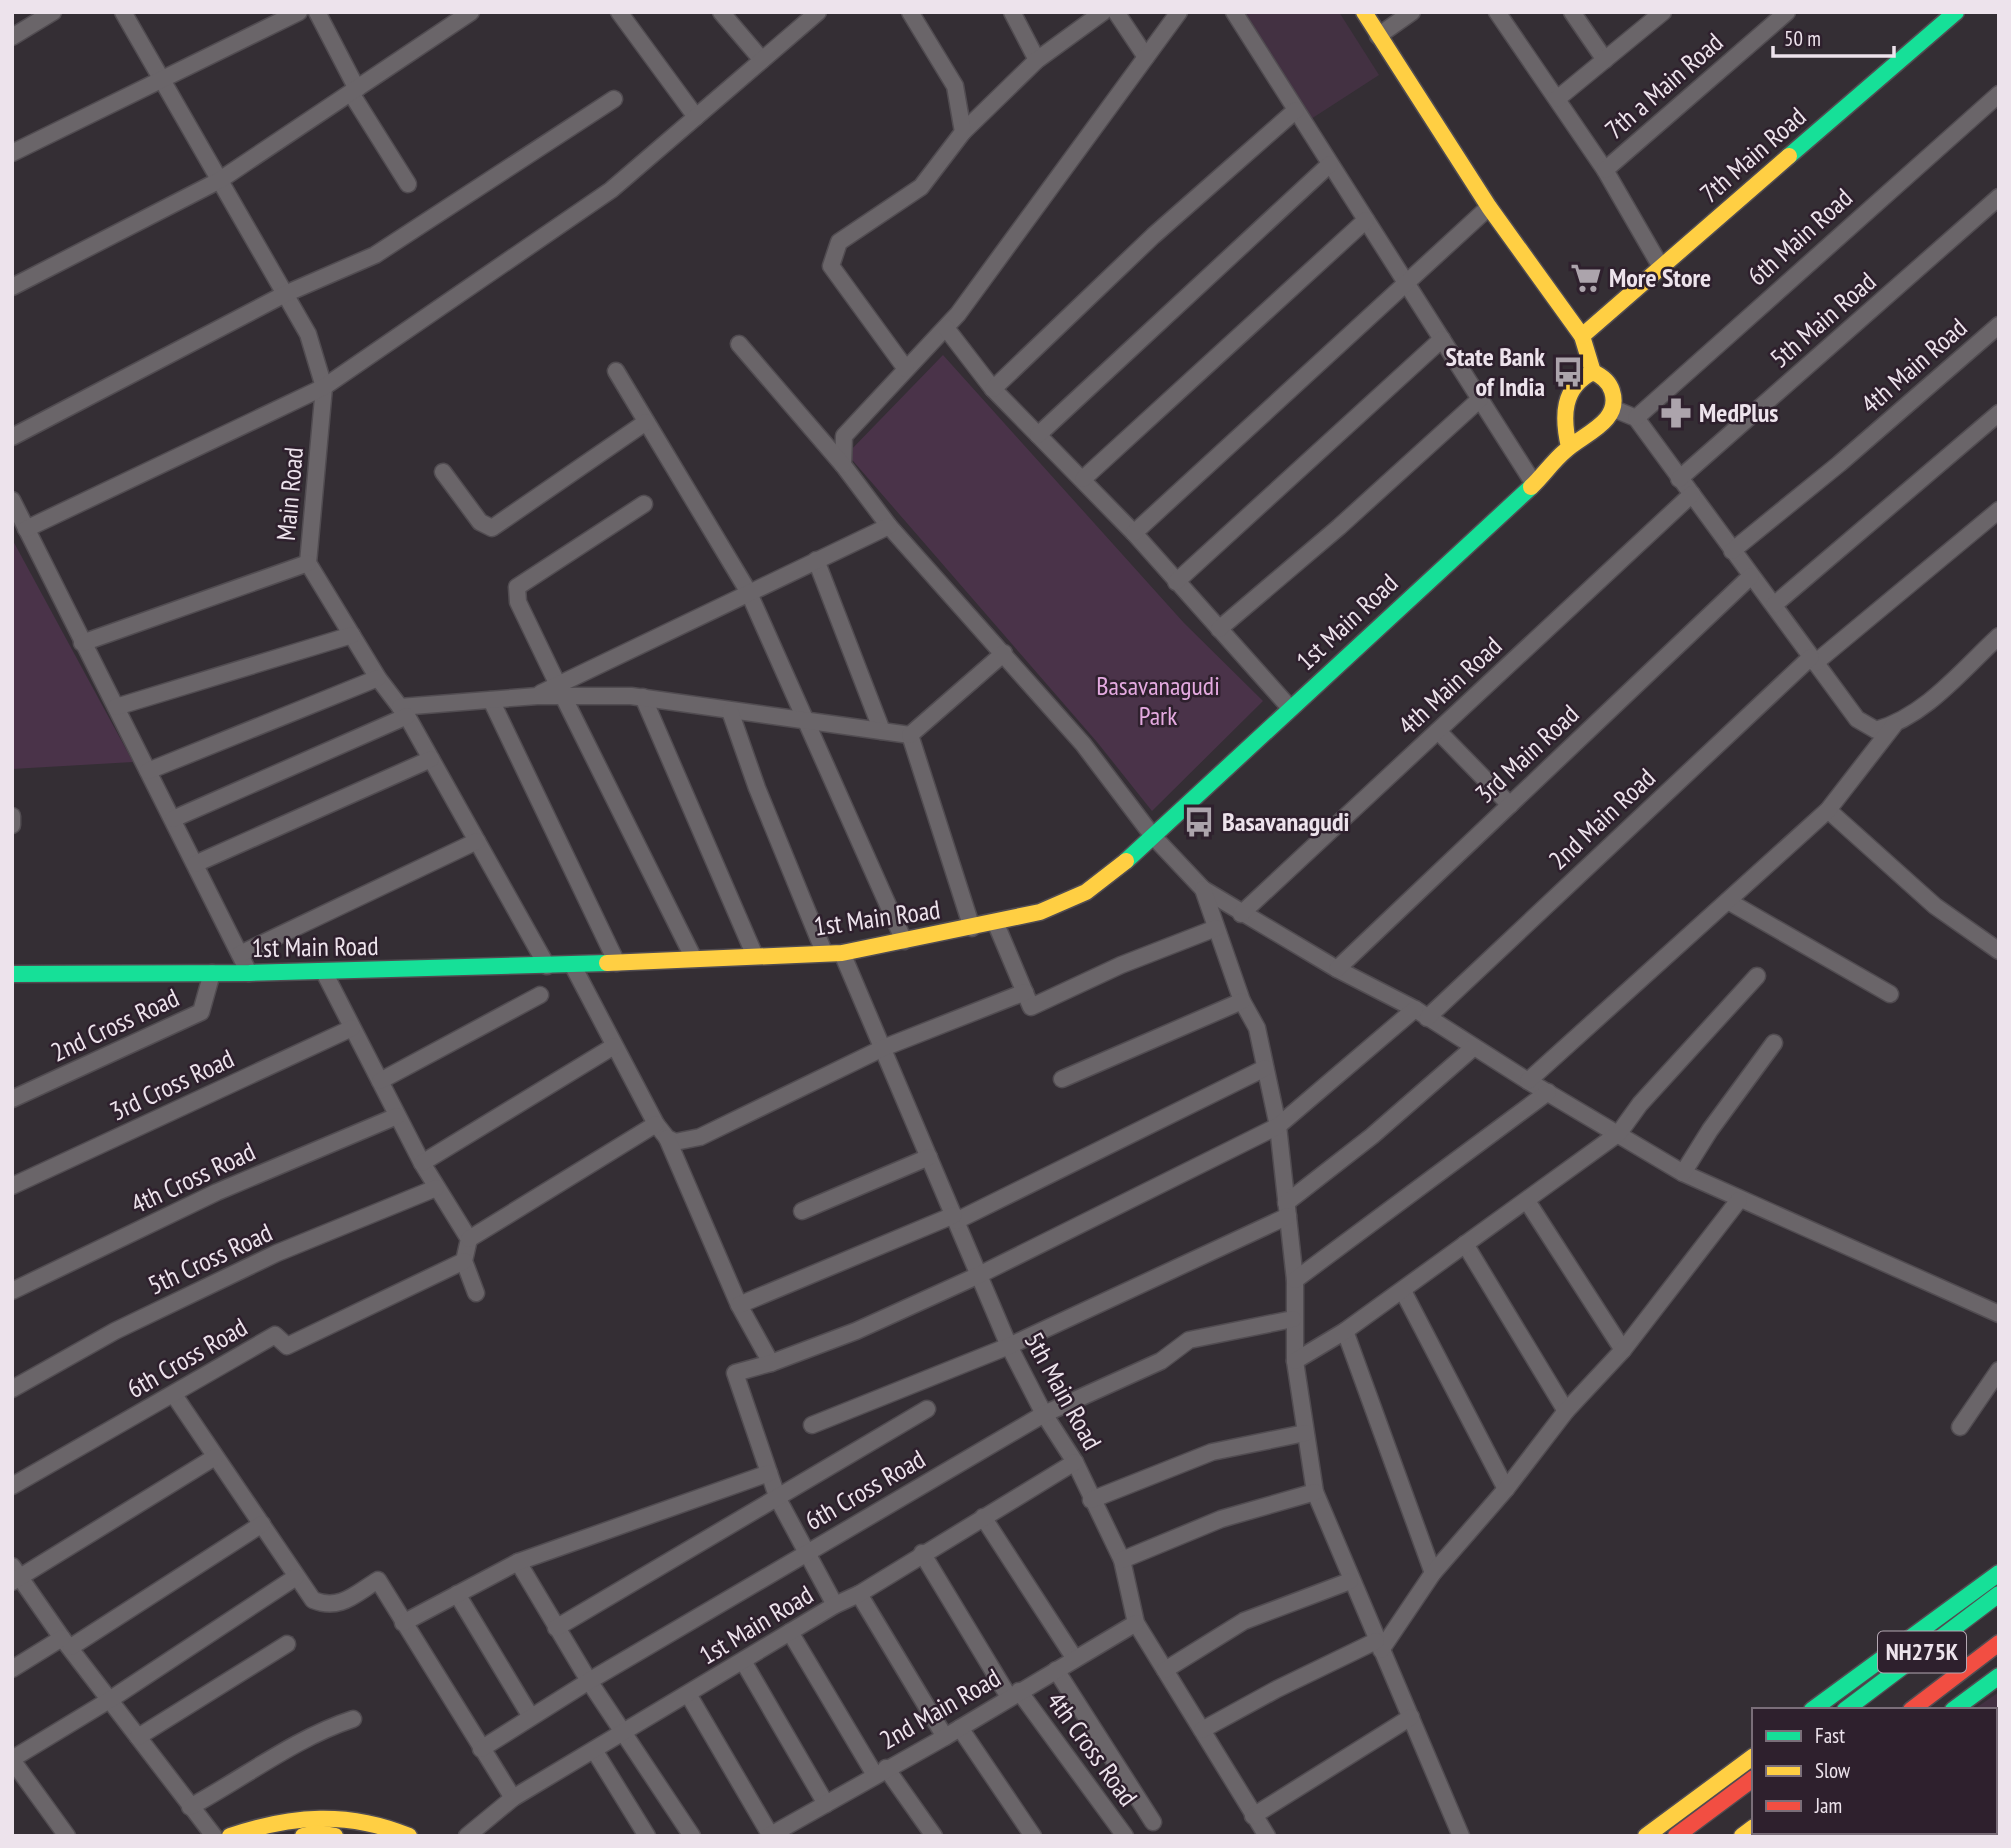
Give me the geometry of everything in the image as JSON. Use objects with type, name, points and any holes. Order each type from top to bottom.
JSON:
[{"type":"main road","points":[[1364,12],[1489,206],[1582,336],[1593,372]]},
{"type":"main road","name":"7th Main Road","points":[[1582,336],[1956,12]]},
{"type":"main road","points":[[1569,447],[1564,424],[1567,394],[1575,380],[1593,372],[1602,375],[1611,387],[1614,409]]},
{"type":"main road","name":"1st Main Road","points":[[12,974],[249,973],[547,967],[842,953],[996,924],[1040,912],[1086,892],[1153,835],[1534,484],[1569,447],[1600,427],[1614,409]]},
{"type":"main road","points":[[1815,1708],[1999,1573]]},
{"type":"main road","name":"NH275K","points":[[1848,1708],[1999,1594]]},
{"type":"main road","name":"NH275K","points":[[1914,1708],[1999,1643]]},
{"type":"main road","points":[[1955,1708],[1999,1675]]},
{"type":"main road","points":[[1646,1836],[1752,1756]]},
{"type":"main road","points":[[1676,1836],[1752,1779]]},
{"type":"main road","points":[[230,1836],[259,1825],[309,1816],[351,1817],[409,1836]]},
{"type":"main road","points":[[303,1836],[316,1833],[335,1836]]},
{"type":"street","points":[[13,35],[53,12]]},
{"type":"street","name":"Main Road","points":[[123,12],[308,334],[324,387],[308,563],[378,678],[403,711],[547,967]]},
{"type":"street","points":[[12,153],[299,12]]},
{"type":"street","points":[[317,12],[354,91],[408,184]]},
{"type":"street","points":[[12,287],[220,180],[471,12]]},
{"type":"street","points":[[619,12],[696,117]]},
{"type":"street","points":[[721,12],[762,60]]},
{"type":"street","points":[[26,528],[324,387],[611,190],[818,12]]},
{"type":"street","points":[[910,12],[955,86],[963,132]]},
{"type":"street","points":[[1012,12],[1037,60]]},
{"type":"street","points":[[906,369],[831,266],[839,242],[921,187],[963,132],[1037,60],[1103,12]]},
{"type":"street","points":[[1116,12],[1146,57]]},
{"type":"street","points":[[843,466],[844,436],[946,328],[1179,12]]},
{"type":"street","points":[[1234,12],[1534,484]]},
{"type":"street","points":[[1378,36],[1412,12]]},
{"type":"street","points":[[1497,12],[1605,170],[1661,268]]},
{"type":"street","points":[[1572,12],[1605,60]]},
{"type":"street","name":"7th a Main Road","points":[[1605,170],[1787,12]]},
{"type":"street","points":[[1557,99],[1659,14]]},
{"type":"street","name":"6th Main Road","points":[[1636,418],[1999,94]]},
{"type":"street","points":[[12,437],[285,294],[375,255],[614,99]]},
{"type":"street","points":[[993,389],[1153,236],[1296,110]]},
{"type":"street","points":[[1038,435],[1330,164]]},
{"type":"street","name":"5th Main Road","points":[[1679,479],[1999,197]]},
{"type":"street","points":[[1134,533],[1489,206]]},
{"type":"street","points":[[1083,479],[1366,220]]},
{"type":"street","name":"4th Main Road","points":[[1732,551],[1839,464],[1999,325]]},
{"type":"street","points":[[946,328],[993,389],[1134,533],[1290,708]]},
{"type":"street","points":[[1176,582],[1442,339]]},
{"type":"street","points":[[739,344],[843,466],[889,526],[1083,744],[1153,835],[1203,889],[1337,969],[1421,1013],[1528,1081],[1684,1173],[1739,1200],[1999,1314]]},
{"type":"street","points":[[616,371],[748,591],[808,719],[904,941]]},
{"type":"street","points":[[1219,629],[1339,527],[1480,399]]},
{"type":"street","points":[[1614,409],[1636,418],[1857,719],[1876,730],[1894,725],[1923,707],[1999,636]]},
{"type":"street","points":[[1774,605],[1999,413]]},
{"type":"street","points":[[443,472],[480,522],[492,528],[646,422]]},
{"type":"street","name":"4th Main Road","points":[[1241,914],[1692,494]]},
{"type":"street","points":[[12,500],[249,973]]},
{"type":"street","points":[[644,504],[517,587],[517,602],[694,959]]},
{"type":"street","name":"2nd Main Road","points":[[769,1473],[735,1373],[771,1363],[856,1331],[979,1275],[1278,1126],[1421,1013],[1813,660],[1999,510]]},
{"type":"street","points":[[173,819],[403,711],[491,699],[537,696],[560,690],[748,591],[889,526]]},
{"type":"street","points":[[816,560],[882,730]]},
{"type":"street","points":[[82,643],[308,563]]},
{"type":"street","name":"3rd Main Road","points":[[1337,969],[1751,576]]},
{"type":"street","points":[[116,707],[352,635]]},
{"type":"street","points":[[910,735],[1004,653]]},
{"type":"street","points":[[148,771],[378,678]]},
{"type":"street","points":[[560,690],[643,697],[910,735]]},
{"type":"street","points":[[643,697],[755,956]]},
{"type":"street","points":[[491,699],[617,963]]},
{"type":"street","points":[[730,711],[757,788],[824,952]]},
{"type":"street","points":[[1528,1081],[1828,810],[1894,725]]},
{"type":"street","points":[[1438,731],[1510,805]]},
{"type":"street","points":[[910,735],[972,928]]},
{"type":"street","points":[[195,864],[431,759]]},
{"type":"street","points":[[1828,810],[1935,906],[1999,951]]},
{"type":"street","points":[[12,816],[12,825]]},
{"type":"street","points":[[240,954],[477,841]]},
{"type":"street","points":[[1203,889],[1242,1001],[1257,1028],[1278,1126],[1295,1280],[1295,1361],[1315,1492],[1350,1581],[1461,1836]]},
{"type":"street","points":[[1728,901],[1890,994]]},
{"type":"street","points":[[996,924],[1031,1007],[1121,965],[1216,928]]},
{"type":"street","name":"5th Main Road","points":[[842,953],[1009,1346],[1045,1415],[1075,1462],[1122,1560],[1136,1623],[1267,1836]]},
{"type":"street","points":[[573,965],[656,1124],[667,1138],[739,1305],[771,1363]]},
{"type":"street","points":[[324,972],[422,1163],[469,1239]]},
{"type":"street","name":"2nd Cross Road","points":[[12,1099],[201,1012],[212,973]]},
{"type":"street","points":[[1295,1361],[1345,1332],[1619,1133],[1640,1104],[1757,976]]},
{"type":"street","points":[[667,1138],[675,1142],[700,1137],[883,1048],[1025,992]]},
{"type":"street","points":[[380,1081],[540,995]]},
{"type":"street","points":[[1062,1079],[1242,1001]]},
{"type":"street","name":"3rd Cross Road","points":[[12,1185],[352,1028]]},
{"type":"street","points":[[1684,1173],[1710,1130],[1774,1043]]},
{"type":"street","points":[[422,1163],[614,1046]]},
{"type":"street","points":[[813,1425],[1009,1346],[1287,1210],[1475,1047]]},
{"type":"street","points":[[739,1305],[955,1218],[1265,1068]]},
{"type":"street","points":[[1295,1280],[1548,1092]]},
{"type":"street","name":"4th Cross Road","points":[[12,1291],[217,1192],[397,1116]]},
{"type":"street","points":[[476,1293],[464,1261],[469,1239],[656,1124]]},
{"type":"street","points":[[803,1210],[929,1157]]},
{"type":"street","name":"5th Cross Road","points":[[12,1389],[115,1331],[265,1259],[436,1188]]},
{"type":"street","points":[[1202,1730],[1277,1689],[1379,1646],[1433,1573],[1506,1489],[1566,1411],[1623,1350],[1739,1200]]},
{"type":"street","points":[[1527,1201],[1623,1350]]},
{"type":"street","points":[[1465,1244],[1566,1411]]},
{"type":"street","name":"6th Cross Road","points":[[12,1486],[275,1335],[287,1346],[464,1261]]},
{"type":"street","points":[[1402,1291],[1506,1489]]},
{"type":"street","name":"6th Cross Road","points":[[481,1749],[589,1681],[805,1553],[1045,1415],[1161,1361],[1189,1339],[1293,1319]]},
{"type":"street","points":[[1345,1332],[1433,1573]]},
{"type":"street","points":[[1960,1427],[1999,1370]]},
{"type":"street","points":[[174,1395],[313,1600],[328,1606],[341,1602],[378,1580],[513,1798]]},
{"type":"street","points":[[556,1628],[927,1409]]},
{"type":"street","points":[[1091,1500],[1212,1452],[1305,1433]]},
{"type":"street","points":[[214,1836],[15,1575],[215,1457]]},
{"type":"street","name":"1st Main Road","points":[[467,1836],[490,1814],[513,1798],[835,1605],[859,1594],[922,1553],[1075,1462]]},
{"type":"street","points":[[403,1623],[518,1562],[769,1473],[778,1499],[805,1553],[835,1605]]},
{"type":"street","points":[[1122,1560],[1221,1518],[1315,1492]]},
{"type":"street","points":[[983,1517],[1075,1659]]},
{"type":"street","points":[[12,1669],[66,1643],[262,1524]]},
{"type":"street","name":"4th Cross Road","points":[[922,1553],[1014,1694],[1125,1836]]},
{"type":"street","points":[[518,1562],[589,1681],[692,1836]]},
{"type":"street","points":[[67,1836],[12,1759],[111,1699],[296,1577]]},
{"type":"street","points":[[1165,1670],[1244,1621],[1350,1581]]},
{"type":"street","points":[[457,1594],[531,1717]]},
{"type":"street","points":[[859,1594],[945,1737]]},
{"type":"street","name":"2nd Main Road","points":[[770,1836],[945,1737],[1136,1623]]},
{"type":"street","points":[[790,1632],[881,1772],[934,1836]]},
{"type":"street","points":[[138,1737],[287,1644]]},
{"type":"street","points":[[743,1661],[827,1804]]},
{"type":"street","points":[[1056,1670],[1153,1822]]},
{"type":"street","points":[[688,1694],[770,1836]]},
{"type":"street","points":[[1253,1816],[1411,1717]]},
{"type":"street","points":[[190,1807],[288,1752],[319,1730],[353,1719]]},
{"type":"street","points":[[960,1727],[1033,1836]]},
{"type":"street","points":[[594,1750],[647,1836]]},
{"type":"shaded area","points":[[1244,12],[1339,12],[1379,75],[1311,119]]},
{"type":"shaded area","points":[[1999,1692],[1999,1836],[1921,1836],[1919,1834],[1997,1834],[1997,1708],[1976,1708]]},
{"type":"green space","name":"Basavanagudi Park","points":[[943,355],[1184,623],[1263,701],[1152,811],[1097,742],[847,454]]},
{"type":"green space","points":[[12,539],[133,762],[12,769]]},
{"type":"traffic: fast","points":[[1789,156],[1956,12]]},
{"type":"traffic: fast","points":[[1126,861],[1531,487]]},
{"type":"traffic: fast","points":[[12,974],[249,973],[607,963]]},
{"type":"traffic: fast","points":[[1815,1708],[1999,1573]]},
{"type":"traffic: fast","points":[[1848,1708],[1999,1594]]},
{"type":"traffic: fast","points":[[1956,1708],[1999,1676]]},
{"type":"traffic: slow","points":[[1364,12],[1489,207],[1582,336],[1593,372]]},
{"type":"traffic: slow","points":[[1582,336],[1789,156]]},
{"type":"traffic: slow","points":[[1531,487],[1560,455],[1599,426],[1611,411],[1614,402],[1611,387],[1605,379],[1593,372],[1583,378],[1570,394],[1565,414],[1569,447]]},
{"type":"traffic: slow","points":[[607,963],[842,953],[1040,912],[1086,892],[1126,861]]},
{"type":"traffic: slow","points":[[1646,1836],[1752,1757]]},
{"type":"traffic: slow","points":[[230,1836],[276,1824],[320,1819],[364,1822],[409,1836]]},
{"type":"traffic: slow","points":[[1742,1836],[1752,1828]]},
{"type":"traffic: slow","points":[[303,1836],[316,1833],[335,1836]]},
{"type":"traffic: jam","points":[[1914,1708],[1999,1643]]},
{"type":"traffic: jam","points":[[1676,1836],[1752,1779]]},
{"type":"place","name":"More Store","points":[[1586,278]]},
{"type":"place","name":"State Bank of India","points":[[1568,372]]},
{"type":"place","name":"MedPlus","points":[[1676,413]]},
{"type":"place","name":"Basavanagudi","points":[[1199,822]]}]
